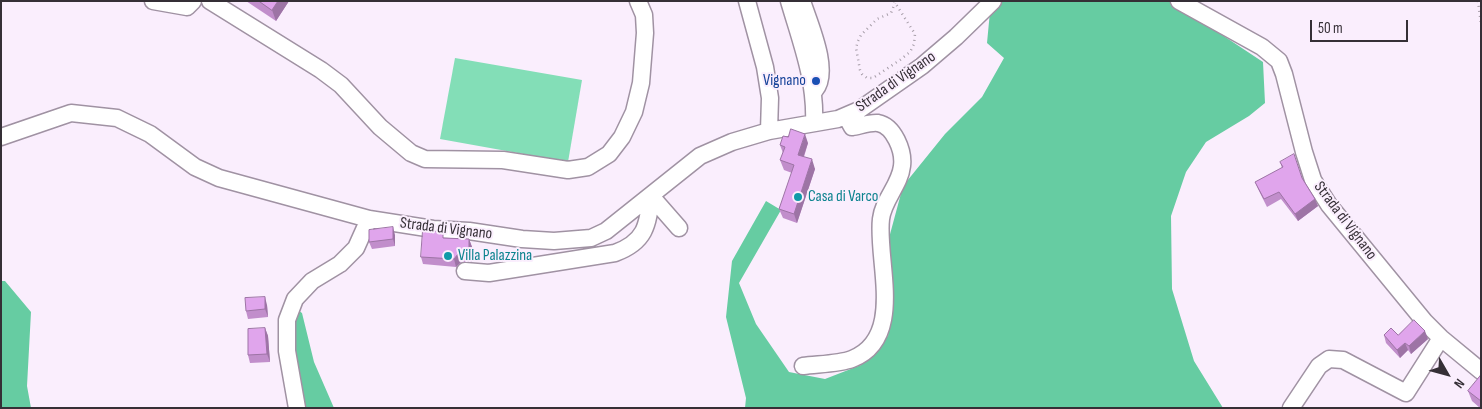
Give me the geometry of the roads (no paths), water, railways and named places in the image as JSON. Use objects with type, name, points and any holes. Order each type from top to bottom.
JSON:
[{"type":"street","points":[[153,1],[187,7],[193,1]]},
{"type":"street","points":[[210,1],[322,70],[341,85],[380,127],[411,153],[425,158],[503,160],[568,170],[588,167],[609,154],[622,137],[634,112],[641,83],[645,33],[644,15],[638,1]]},
{"type":"street","points":[[747,1],[765,67],[770,98],[769,131]]},
{"type":"street","points":[[789,1],[810,72],[813,91],[814,123]]},
{"type":"street","points":[[802,1],[821,68],[820,82],[813,91]]},
{"type":"street","name":"Strada di Vignano","points":[[1,137],[72,113],[117,118],[150,134],[195,167],[219,178],[369,219],[433,229],[469,231],[554,241],[575,241],[591,238],[606,231],[700,156],[732,142],[769,131],[846,116],[878,98],[922,66],[956,37],[993,1]]},
{"type":"street","name":"Strada di Vignano","points":[[1179,1],[1262,47],[1278,61],[1284,74],[1313,180],[1329,205],[1425,322],[1441,338],[1481,370]]},
{"type":"street","points":[[803,366],[851,359],[858,356],[875,340],[882,323],[886,295],[881,220],[885,204],[902,166],[899,142],[888,128],[878,123],[852,127],[846,116]]},
{"type":"street","points":[[651,196],[680,228]]},
{"type":"street","points":[[465,271],[489,273],[614,253],[638,240],[644,232],[651,196]]},
{"type":"street","points":[[297,408],[287,351],[287,320],[295,299],[312,281],[340,264],[356,248],[369,219]]},
{"type":"street","points":[[1290,408],[1320,366],[1329,359],[1342,360],[1404,400],[1441,338]]},
{"type":"place","name":"Vignano","points":[[816,81]]},
{"type":"place","name":"Casa di Varco","points":[[798,197]]},
{"type":"place","name":"Villa Palazzina","points":[[448,256]]}]
